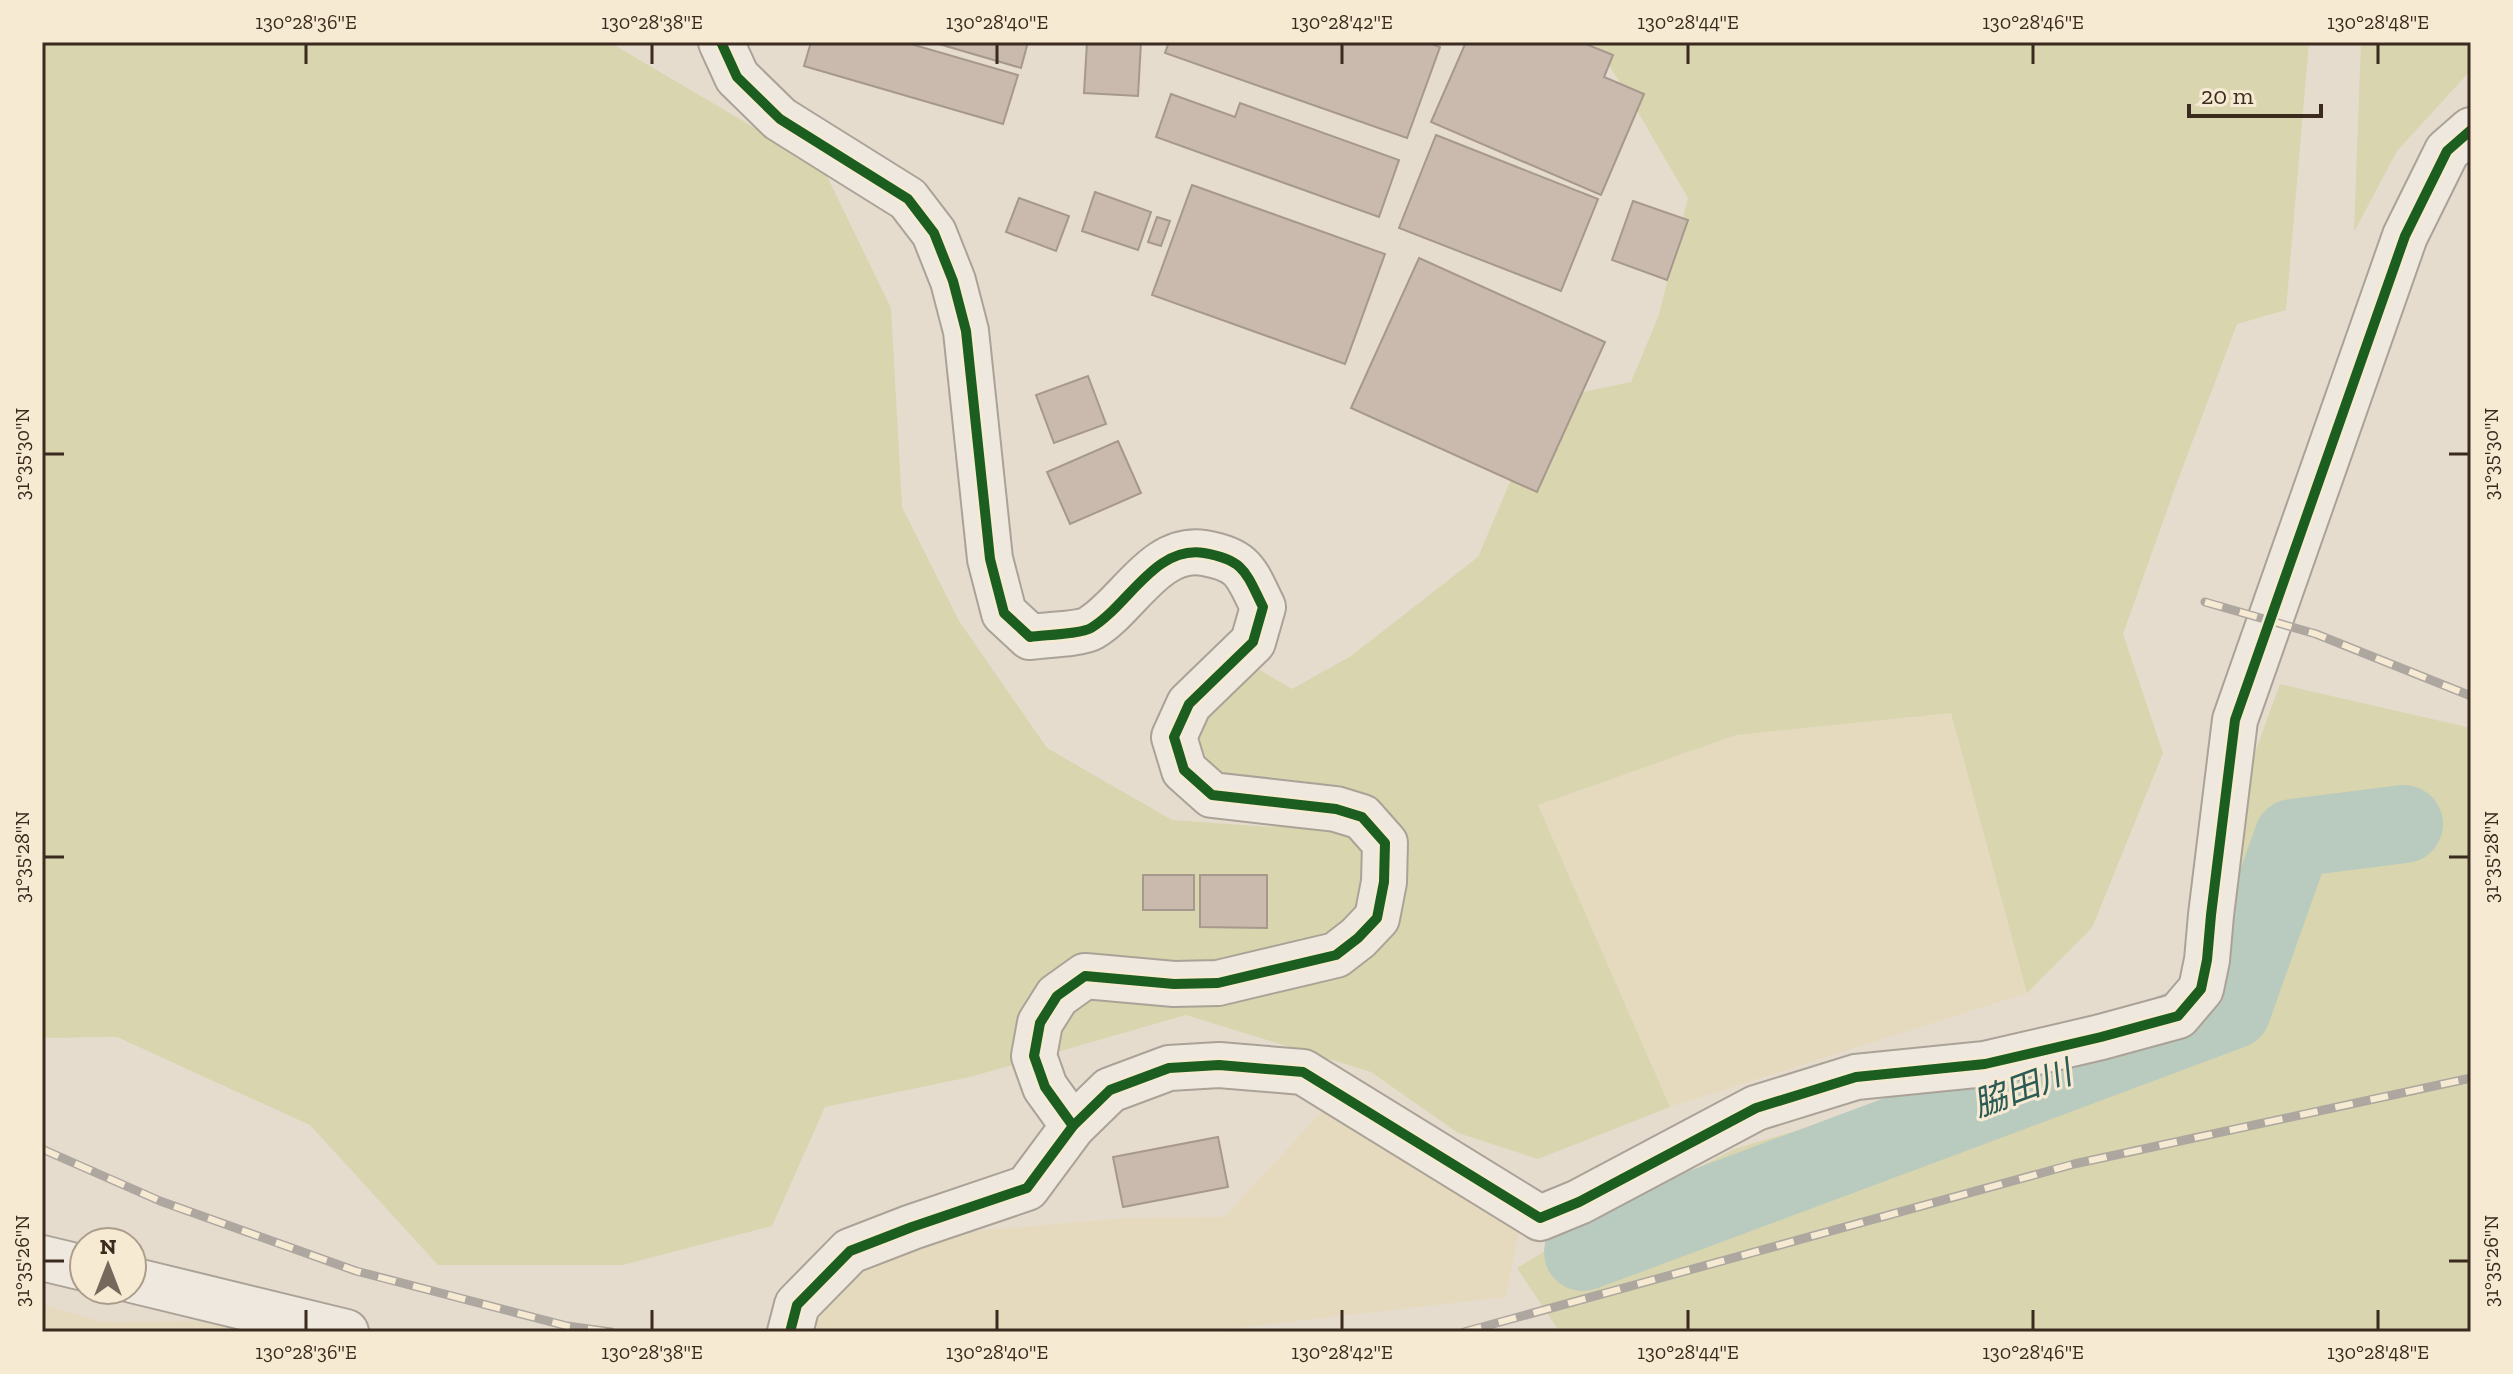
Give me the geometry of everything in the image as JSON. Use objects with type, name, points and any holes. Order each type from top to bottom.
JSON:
[{"type":"street","points":[[721,42],[737,77],[780,119],[908,199],[934,233],[953,281],[966,331],[990,559],[1004,613],[1030,637],[1089,629],[1165,560],[1190,551],[1217,555],[1243,567],[1263,607],[1253,642],[1189,704],[1174,737],[1184,770],[1212,795],[1336,809],[1362,817],[1385,843],[1384,882],[1377,918],[1336,955],[1218,983],[1174,984],[1085,976],[1057,996],[1040,1023],[1034,1056],[1045,1087],[1073,1126]]},
{"type":"street","points":[[790,1332],[797,1305],[850,1251],[1027,1188],[1073,1126],[1110,1090],[1169,1068],[1219,1065],[1303,1072],[1540,1218],[1579,1202],[1756,1108],[1856,1077],[1985,1064],[2178,1016],[2201,989],[2207,960],[2235,720],[2405,236],[2447,151],[2471,130]]},
{"type":"street","points":[[42,1258],[68,1264]]},
{"type":"street","points":[[148,1284],[346,1332]]},
{"type":"shaded area","points":[[42,42],[609,42],[823,168],[891,308],[902,507],[959,621],[1047,748],[1172,820],[1273,827],[1291,797],[1162,755],[1221,647],[1292,689],[1351,656],[1478,557],[1545,400],[1631,382],[1659,315],[1688,198],[1594,42],[2309,42],[2286,310],[2237,324],[2123,634],[2163,753],[2092,928],[2027,993],[1951,713],[1736,735],[1538,805],[1670,1107],[1538,1159],[1458,1133],[1371,1072],[1186,1015],[970,1077],[825,1107],[772,1226],[623,1265],[438,1265],[310,1125],[117,1037],[42,1038]]},
{"type":"shaded area","points":[[2361,42],[2471,42],[2471,70],[2397,151],[2354,232]]},
{"type":"shaded area","points":[[2280,684],[2471,728],[2471,1332],[1543,1332],[1557,1328],[1517,1268],[1589,1225],[1734,1149],[2167,1022],[2211,873]]},
{"type":"shaded area","points":[[1951,713],[2027,993],[1670,1107],[1538,805],[1736,735]]},
{"type":"shaded area","points":[[1328,1105],[1519,1231],[1506,1297],[1201,1332],[804,1332],[843,1271],[952,1233],[1124,1218],[1224,1217]]},
{"type":"shaded area","points":[[42,1304],[102,1322],[203,1321],[266,1332],[42,1332]]},
{"type":"building","points":[[811,42],[904,42],[1018,75],[1003,124],[804,66]]},
{"type":"building","points":[[932,42],[1028,42],[1021,68]]},
{"type":"building","points":[[1087,42],[1141,42],[1138,96],[1084,93]]},
{"type":"building","points":[[1169,42],[1426,42],[1440,47],[1407,138],[1165,53]]},
{"type":"building","points":[[1466,42],[1581,42],[1613,55],[1604,77],[1644,94],[1601,195],[1431,122]]},
{"type":"building","points":[[1171,94],[1235,117],[1240,103],[1399,160],[1379,217],[1156,137]]},
{"type":"building","points":[[1436,135],[1598,199],[1561,291],[1399,228]]},
{"type":"building","points":[[1192,185],[1385,254],[1345,364],[1152,295]]},
{"type":"building","points":[[1095,192],[1151,212],[1138,250],[1082,231]]},
{"type":"building","points":[[1019,198],[1069,216],[1056,251],[1006,232]]},
{"type":"building","points":[[1633,201],[1688,220],[1667,280],[1612,260]]},
{"type":"building","points":[[1157,217],[1170,221],[1161,246],[1148,242]]},
{"type":"building","points":[[1419,258],[1605,342],[1537,492],[1351,408]]},
{"type":"building","points":[[1088,376],[1106,424],[1054,443],[1036,395]]},
{"type":"building","points":[[1118,441],[1141,493],[1070,524],[1047,472]]},
{"type":"building","points":[[1143,875],[1194,875],[1194,910],[1143,910]]},
{"type":"building","points":[[1200,875],[1267,875],[1267,928],[1200,927]]},
{"type":"building","points":[[1218,1137],[1228,1187],[1123,1207],[1113,1157]]},
{"type":"waterway","name":"脇田川","points":[[1583,1252],[2232,1010],[2293,838],[2404,824]]},
{"type":"railway","points":[[2205,602],[2316,634],[2471,696]]},
{"type":"railway","points":[[1464,1332],[2074,1164],[2471,1078]]},
{"type":"railway","points":[[42,1149],[160,1201],[356,1271],[567,1326],[611,1332]]},
{"type":"cycle path","points":[[721,42],[737,77],[780,119],[908,199],[934,233],[953,281],[966,331],[990,559],[1004,613],[1030,637],[1079,632],[1104,618],[1156,567],[1171,558],[1187,553],[1204,553],[1236,564],[1248,577],[1263,607],[1253,642],[1189,704],[1174,737],[1184,770],[1212,795],[1336,809],[1362,817],[1385,843],[1384,882],[1377,918],[1336,955],[1218,983],[1174,984],[1085,976],[1057,996],[1040,1023],[1034,1056],[1045,1087],[1073,1126]]},
{"type":"cycle path","points":[[790,1332],[797,1305],[850,1251],[1027,1188],[1073,1126],[1110,1090],[1169,1068],[1219,1065],[1303,1072],[1540,1218],[1579,1202],[1756,1108],[1856,1077],[1985,1064],[2178,1016],[2201,989],[2207,960],[2235,720],[2405,236],[2447,151],[2471,130]]}]
